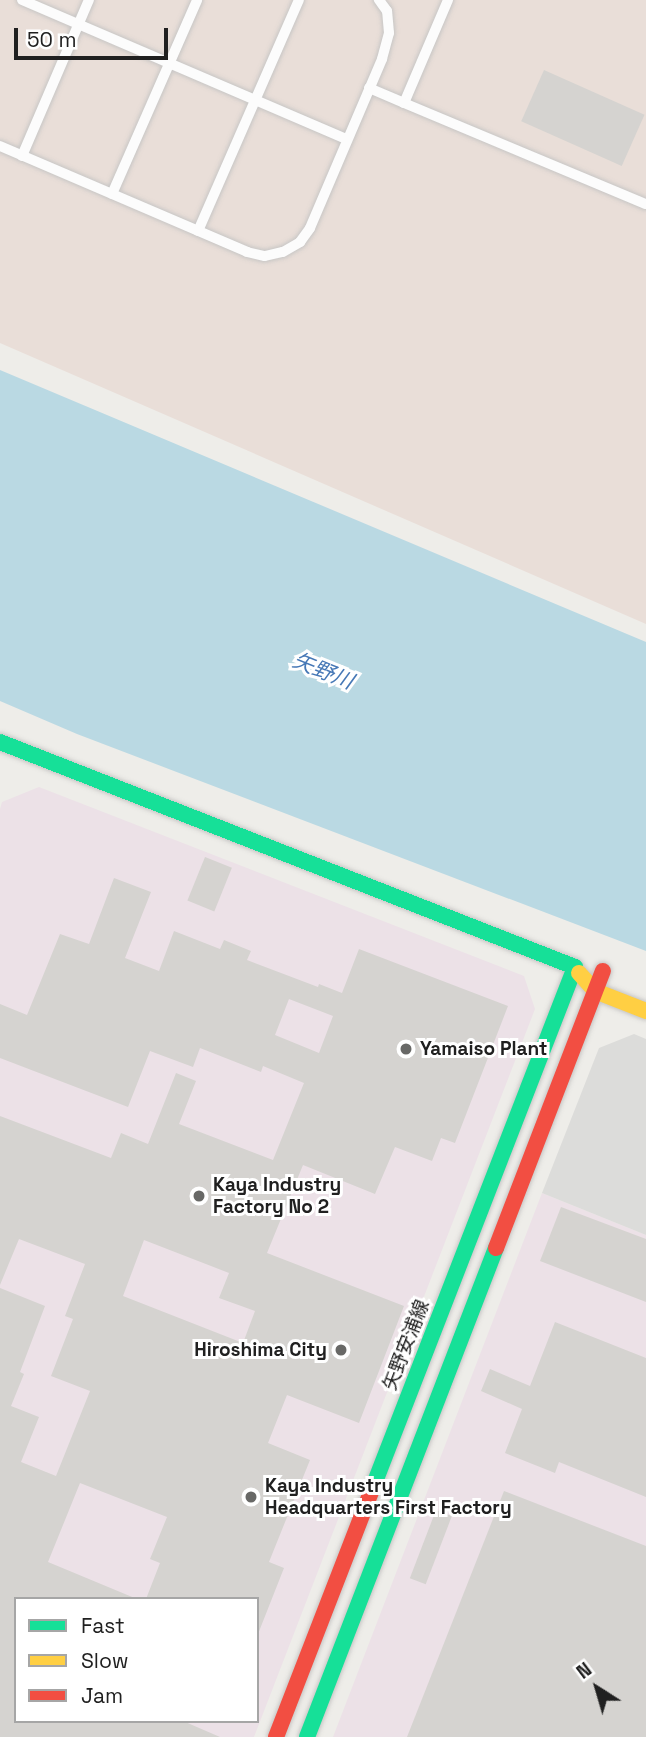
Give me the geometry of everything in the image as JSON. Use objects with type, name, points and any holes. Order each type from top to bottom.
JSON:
[{"type":"main road","points":[[0,741],[575,967],[608,973],[594,991],[307,1737]]},
{"type":"main road","points":[[575,967],[594,991],[646,1012]]},
{"type":"main road","name":"矢野安浦線","points":[[276,1737],[575,967]]},
{"type":"lane","points":[[22,0],[347,139]]},
{"type":"lane","points":[[22,156],[89,0]]},
{"type":"lane","points":[[112,194],[197,0]]},
{"type":"lane","points":[[198,231],[299,0]]},
{"type":"lane","points":[[0,146],[247,252],[265,256],[284,252],[300,242],[310,228],[369,88],[389,33],[387,11],[379,0]]},
{"type":"lane","points":[[404,103],[446,1]]},
{"type":"lane","points":[[369,88],[646,204]]},
{"type":"shaded area","points":[[0,0],[646,0],[646,624],[0,343]]},
{"type":"shaded area","points":[[39,787],[524,976],[535,1009],[254,1737],[0,1737],[2,802]]},
{"type":"shaded area","points":[[634,1034],[646,1039],[646,1235],[542,1193],[599,1048]]},
{"type":"shaded area","points":[[542,1193],[646,1235],[646,1737],[333,1737]]},
{"type":"water","name":"矢野川","points":[[0,370],[646,642],[646,951],[77,734],[0,701]]},
{"type":"building","points":[[544,70],[644,115],[622,166],[521,121]]},
{"type":"building","points":[[205,857],[232,868],[214,911],[187,901]]},
{"type":"building","points":[[114,878],[151,892],[125,958],[159,971],[174,931],[220,949],[224,940],[251,951],[247,960],[318,987],[319,984],[342,993],[359,949],[508,1006],[455,1143],[441,1138],[432,1161],[395,1147],[375,1194],[303,1165],[267,1253],[404,1306],[359,1423],[287,1395],[268,1443],[310,1460],[269,1562],[284,1568],[259,1631],[259,1597],[147,1597],[160,1563],[150,1559],[167,1517],[80,1483],[48,1562],[132,1597],[14,1597],[14,1723],[188,1723],[220,1737],[0,1737],[0,1288],[45,1306],[20,1372],[24,1374],[11,1406],[39,1417],[21,1462],[56,1476],[90,1391],[51,1376],[73,1319],[65,1316],[85,1264],[19,1239],[0,1285],[0,1116],[111,1158],[121,1133],[148,1144],[176,1073],[196,1081],[179,1124],[273,1160],[304,1083],[263,1066],[261,1072],[200,1048],[193,1067],[150,1051],[128,1107],[0,1058],[0,1004],[27,1015],[60,934],[89,944]],"holes":[[[289,999],[333,1016],[319,1053],[275,1035]],[[144,1240],[229,1273],[219,1298],[255,1311],[243,1343],[123,1296]]]},
{"type":"building","points":[[561,1207],[646,1239],[646,1302],[540,1261]]},
{"type":"building","points":[[555,1322],[646,1358],[646,1497],[559,1462],[555,1473],[505,1453],[522,1409],[481,1391],[490,1369],[530,1386]]},
{"type":"building","points":[[504,1491],[646,1546],[646,1737],[407,1737]]},
{"type":"building","points":[[436,1510],[452,1516],[426,1584],[410,1578]]},
{"type":"traffic: fast","points":[[0,742],[575,967]]},
{"type":"traffic: fast","points":[[373,1487],[575,967]]},
{"type":"traffic: fast","points":[[307,1737],[496,1248]]},
{"type":"traffic: slow","points":[[579,973],[595,991],[646,1011]]},
{"type":"traffic: jam","points":[[496,1248],[603,971]]},
{"type":"traffic: jam","points":[[276,1737],[373,1487]]},
{"type":"place","name":"Yamaiso Plant","points":[[406,1049]]},
{"type":"place","name":"Kaya Industry Factory No 2","points":[[199,1196]]},
{"type":"place","name":"Hiroshima City","points":[[341,1350]]},
{"type":"place","name":"Kaya Industry Headquarters First Factory","points":[[251,1497]]}]
